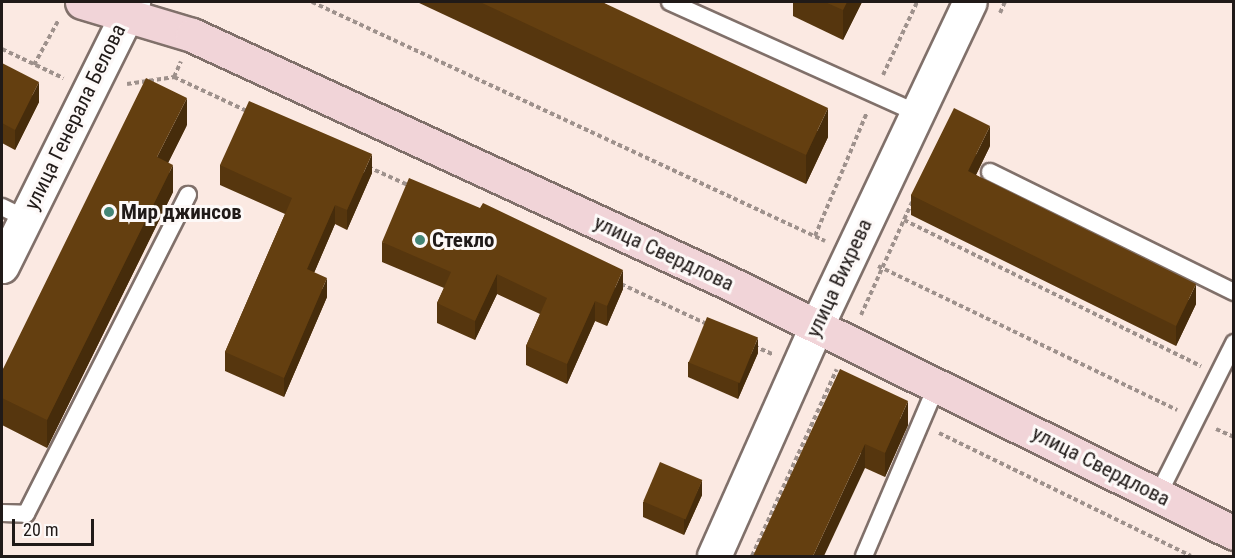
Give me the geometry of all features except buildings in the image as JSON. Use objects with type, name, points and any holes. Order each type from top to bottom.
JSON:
[{"type":"main road","name":"улица Свердлова","points":[[73,7],[130,7],[192,35],[817,325],[1233,533]]},
{"type":"street","name":"улица Вихрева","points":[[714,556],[798,366],[969,2]]},
{"type":"street","name":"улица Генерала Белова","points":[[2,266],[13,212],[86,90],[130,7]]},
{"type":"lane","points":[[670,2],[917,113]]},
{"type":"lane","points":[[990,171],[1233,291]]},
{"type":"lane","points":[[2,513],[26,514],[188,195]]},
{"type":"lane","points":[[1158,495],[1233,343]]},
{"type":"lane","points":[[864,556],[922,425],[937,385]]},
{"type":"path","points":[[312,2],[851,253],[1233,437]]},
{"type":"path","points":[[815,236],[917,2]]},
{"type":"path","points":[[996,22],[1005,2]]},
{"type":"path","points":[[34,65],[73,7]]},
{"type":"path","points":[[2,49],[86,90],[174,77],[260,117]]},
{"type":"path","points":[[357,162],[422,192]]},
{"type":"path","points":[[752,556],[914,199]]},
{"type":"path","points":[[904,220],[1218,375]]},
{"type":"path","points":[[615,282],[712,327]]},
{"type":"path","points":[[744,342],[842,386]]},
{"type":"path","points":[[922,425],[1191,556]]},
{"type":"place","name":"Мир джинсов","points":[[109,212]]},
{"type":"place","name":"Стекло","points":[[420,240]]}]
